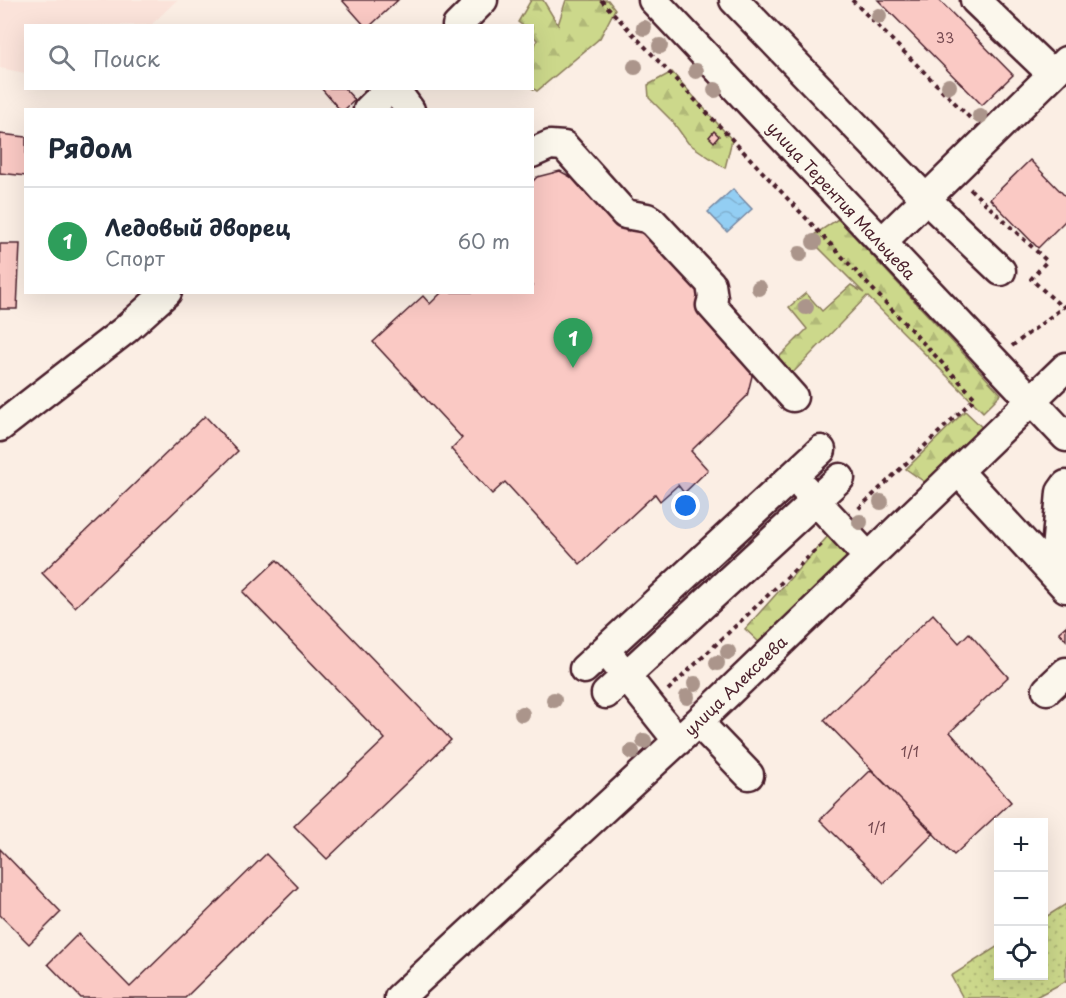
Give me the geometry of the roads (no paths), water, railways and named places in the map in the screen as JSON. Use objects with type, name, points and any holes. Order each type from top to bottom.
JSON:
[{"type":"street","points":[[459,24],[483,0]]},
{"type":"street","name":"улица Терентия Мальцева","points":[[653,0],[1066,437]]},
{"type":"street","points":[[734,0],[926,198],[1001,271]]},
{"type":"street","points":[[882,242],[1059,68],[975,0]]},
{"type":"street","points":[[370,108],[390,90]]},
{"type":"street","points":[[394,90],[408,108]]},
{"type":"street","points":[[534,152],[550,145],[564,146],[625,214],[647,218],[653,222],[711,284],[713,298],[711,305],[793,397]]},
{"type":"street","points":[[0,427],[125,330],[165,294]]},
{"type":"street","name":"улица Алексеева","points":[[399,998],[688,731],[1066,367]]},
{"type":"street","points":[[749,775],[650,707],[627,675],[594,660],[821,450]]},
{"type":"street","points":[[958,471],[1060,581]]},
{"type":"street","points":[[793,476],[868,557]]},
{"type":"street","points":[[606,694],[840,478]]},
{"type":"street","points":[[1060,581],[1062,492],[1066,485]]},
{"type":"water","points":[[733,189],[752,209],[727,232],[708,212]]},
{"type":"place","name":"Ледовый дворец","points":[[573,368]]}]
